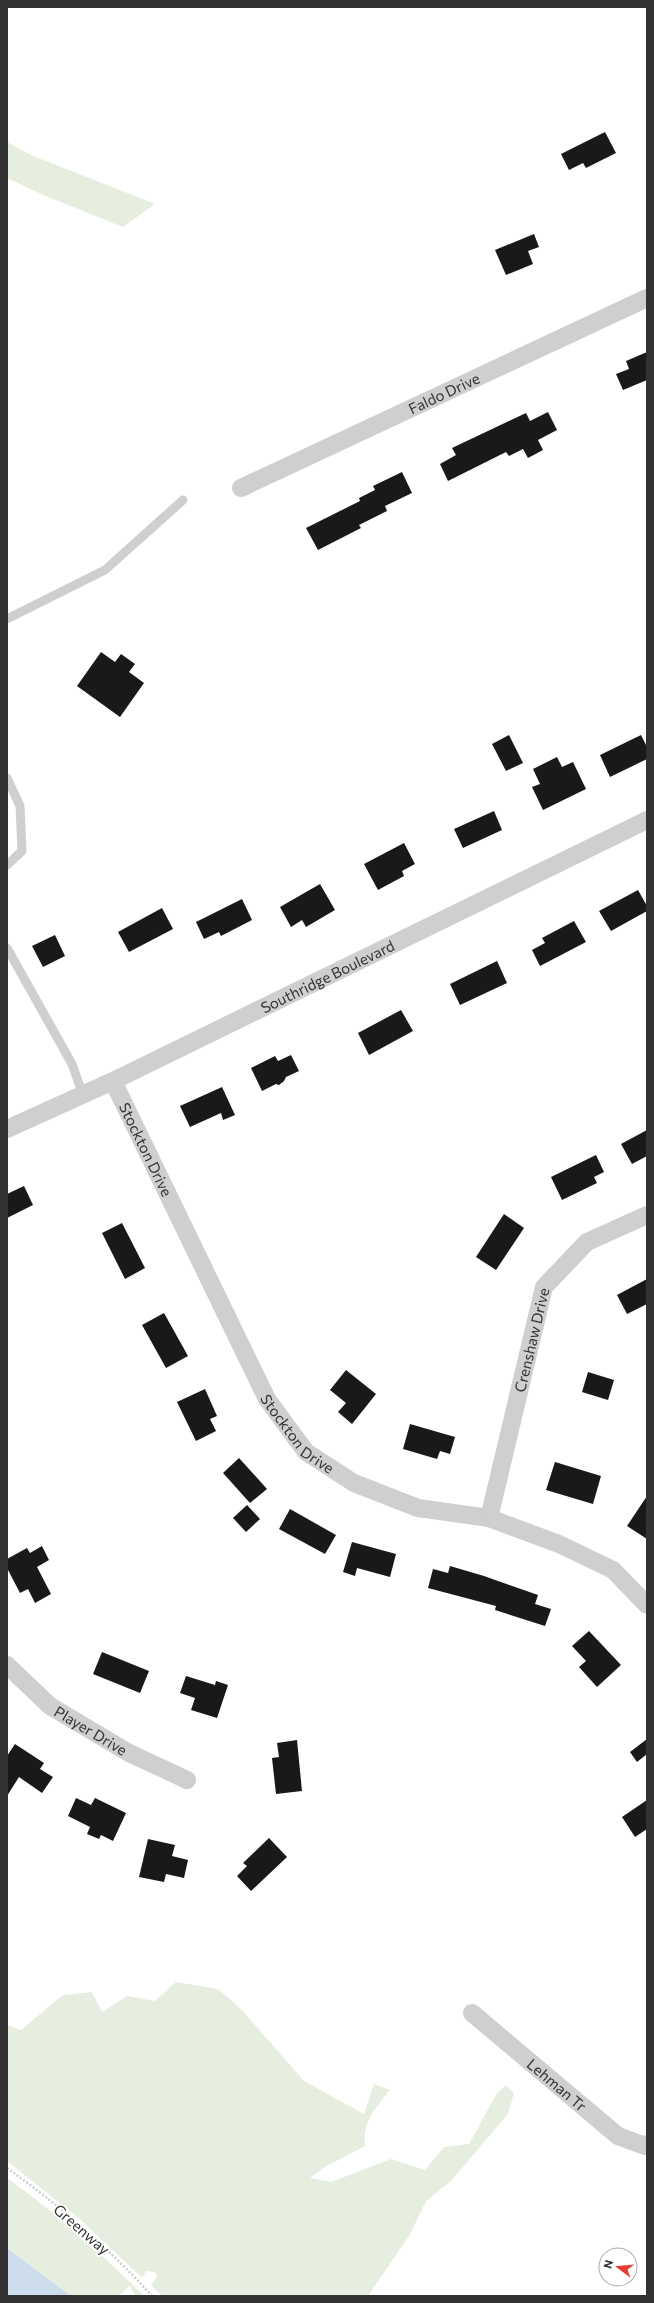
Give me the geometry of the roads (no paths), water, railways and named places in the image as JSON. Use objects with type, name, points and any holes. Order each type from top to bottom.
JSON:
[{"type":"street","name":"Faldo Drive","points":[[241,488],[647,298]]},
{"type":"street","name":"Southridge Boulevard","points":[[7,1128],[113,1081],[647,820]]},
{"type":"street","name":"Stockton Drive","points":[[113,1081],[267,1399],[306,1452],[354,1483],[418,1508],[489,1518],[559,1544],[613,1570],[647,1605]]},
{"type":"street","name":"Crenshaw Drive","points":[[489,1518],[544,1287],[587,1242],[647,1215]]},
{"type":"street","name":"Player Drive","points":[[7,1665],[50,1706],[129,1753],[186,1780]]},
{"type":"street","name":"Lehman Tr","points":[[472,2013],[618,2136],[645,2146],[647,2144]]},
{"type":"lane","points":[[7,619],[105,570],[183,500]]},
{"type":"lane","points":[[7,778],[20,806],[22,851],[7,865]]},
{"type":"lane","points":[[7,948],[72,1064],[83,1095]]},
{"type":"water","points":[[7,2248],[68,2294],[70,2296],[7,2296]]}]
